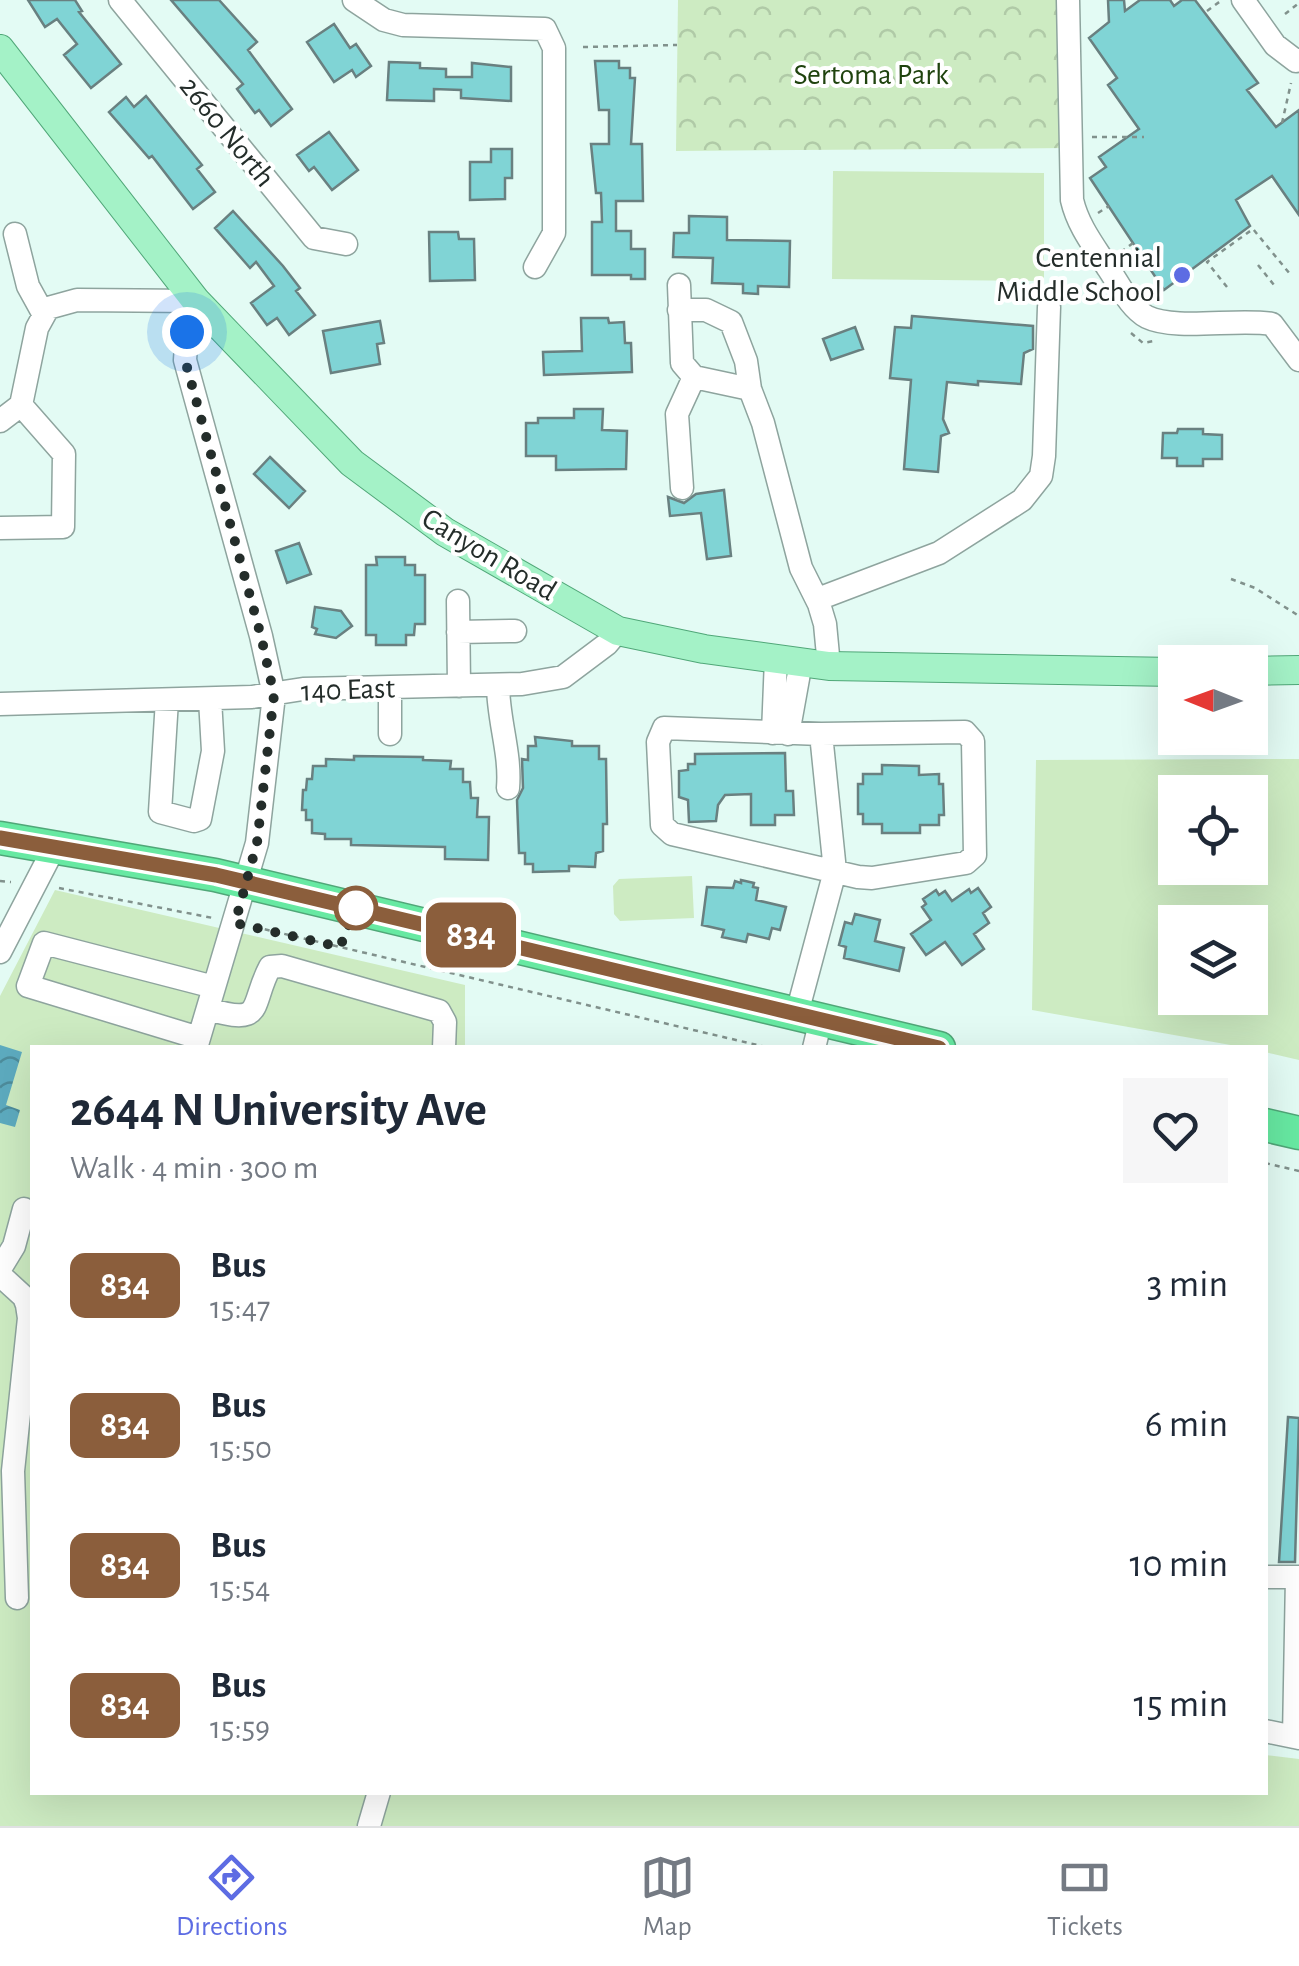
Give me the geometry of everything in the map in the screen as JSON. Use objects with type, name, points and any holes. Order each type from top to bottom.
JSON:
[{"type":"highway","points":[[0,838],[244,881],[811,1027],[922,1045]]},
{"type":"highway","points":[[1268,1126],[1299,1133]]},
{"type":"main road","name":"Canyon Road","points":[[0,49],[196,302],[352,463],[445,532],[618,631],[704,649],[802,662],[1158,672]]},
{"type":"main road","points":[[1268,671],[1299,670]]},
{"type":"street","name":"2660 North","points":[[120,0],[314,238],[346,244]]},
{"type":"street","points":[[354,0],[384,20],[402,26],[545,29],[554,48],[554,233],[534,267]]},
{"type":"street","points":[[1068,0],[1072,200],[1076,218],[1131,303],[1145,316],[1163,322],[1272,324],[1299,360]]},
{"type":"street","points":[[1243,0],[1275,45],[1296,61],[1296,66]]},
{"type":"street","points":[[15,234],[28,286],[44,315]]},
{"type":"street","points":[[679,285],[682,364],[694,377],[750,389]]},
{"type":"street","points":[[0,421],[21,405],[36,328],[48,308],[76,300],[196,302],[187,332],[185,360],[274,695],[257,843],[244,881],[235,923],[211,998],[198,1042],[28,986],[44,943],[211,998],[236,1017],[250,1014],[258,1004],[270,967],[282,966],[438,1011],[446,1022],[444,1045]]},
{"type":"street","points":[[818,599],[939,553],[1022,500],[1041,476],[1048,308]]},
{"type":"street","points":[[679,310],[706,310],[731,322],[764,423],[801,568],[818,599],[825,624],[802,662],[780,733]]},
{"type":"street","points":[[682,488],[677,414],[694,377]]},
{"type":"street","points":[[0,528],[64,527],[64,454],[21,405]]},
{"type":"street","points":[[458,601],[459,686]]},
{"type":"street","points":[[458,632],[515,631]]},
{"type":"street","name":"140 East","points":[[0,704],[210,699],[303,689],[498,685],[563,677],[618,631]]},
{"type":"street","points":[[498,685],[498,706],[508,754],[508,788]]},
{"type":"street","points":[[390,688],[390,734]]},
{"type":"street","points":[[167,700],[160,812],[194,820],[200,819],[213,751],[210,699]]},
{"type":"street","points":[[664,728],[780,733],[965,732],[974,741],[974,855],[966,864],[872,878],[672,834],[662,824],[658,742],[664,728]]},
{"type":"street","points":[[811,1027],[835,871],[822,734]]},
{"type":"street","points":[[0,952],[10,909],[34,885],[54,846]]},
{"type":"street","points":[[17,1598],[12,1487],[30,1304],[0,1272],[14,1246],[24,1209]]},
{"type":"street","points":[[1268,1577],[1298,1577],[1296,1737],[1268,1732]]},
{"type":"street","points":[[369,1826],[378,1795]]},
{"type":"path","points":[[1207,11],[1222,0]]},
{"type":"path","points":[[1284,14],[1299,4]]},
{"type":"path","points":[[583,47],[678,45]]},
{"type":"path","points":[[1282,123],[1296,66]]},
{"type":"path","points":[[1086,137],[1144,137]]},
{"type":"path","points":[[1093,217],[1109,206]]},
{"type":"path","points":[[1227,287],[1207,262],[1253,229],[1290,274]]},
{"type":"path","points":[[1120,253],[1133,243]]},
{"type":"path","points":[[1258,265],[1274,285]]},
{"type":"path","points":[[1150,294],[1162,286]]},
{"type":"path","points":[[1232,579],[1255,588],[1299,616]]},
{"type":"path","points":[[0,881],[235,923],[757,1045]]},
{"type":"path","points":[[1268,1164],[1299,1171]]},
{"type":"green space","name":"Sertoma Park","points":[[678,0],[1064,0],[1067,148],[676,151]]},
{"type":"green space","points":[[833,171],[1044,173],[1044,281],[832,279]]},
{"type":"green space","points":[[1299,759],[1299,1060],[1268,1053],[1268,1045],[1231,1045],[1032,1010],[1036,760]]},
{"type":"green space","points":[[692,876],[694,918],[620,921],[614,914],[613,886],[619,879]]},
{"type":"green space","points":[[55,890],[465,985],[465,1045],[30,1045],[30,1795],[1268,1795],[1268,1755],[1299,1759],[1299,1826],[0,1826],[0,996]]},
{"type":"water","points":[[0,1045],[22,1052],[6,1105],[20,1110],[15,1127],[0,1123]]},
{"type":"building","points":[[28,0],[75,0],[82,11],[79,12],[121,64],[91,88],[64,55],[77,44],[57,19],[45,27]]},
{"type":"building","points":[[171,0],[219,0],[257,42],[248,50],[292,109],[271,126],[259,110],[255,113],[237,89],[243,84]]},
{"type":"building","name":"Centennial Middle School","points":[[1108,0],[1124,0],[1125,11],[1140,0],[1170,0],[1174,6],[1182,0],[1195,0],[1258,83],[1247,90],[1276,127],[1299,110],[1299,215],[1272,176],[1236,200],[1250,226],[1164,290],[1090,178],[1106,167],[1099,157],[1139,129],[1108,85],[1117,78],[1089,38],[1109,22]]},
{"type":"building","points":[[334,24],[350,48],[356,44],[371,66],[356,77],[352,70],[334,82],[307,42]]},
{"type":"building","points":[[595,61],[619,61],[619,68],[630,68],[630,78],[635,78],[631,144],[642,144],[643,201],[616,201],[616,231],[631,231],[631,249],[645,249],[645,279],[592,275],[592,222],[602,222],[601,193],[596,193],[591,144],[609,144],[609,110],[599,110]]},
{"type":"building","points":[[389,62],[446,69],[446,77],[472,77],[472,63],[511,67],[511,101],[461,98],[461,90],[434,89],[434,101],[387,100]]},
{"type":"building","points":[[146,96],[202,165],[197,169],[215,192],[193,209],[152,156],[149,158],[109,112],[126,97],[134,107]]},
{"type":"building","points":[[329,132],[358,170],[332,190],[314,167],[309,171],[297,155]]},
{"type":"building","points":[[491,149],[512,149],[512,178],[505,178],[505,199],[470,200],[470,162],[491,162]]},
{"type":"building","points":[[233,211],[283,266],[315,315],[289,335],[277,318],[267,325],[251,303],[274,286],[256,262],[250,268],[215,228]]},
{"type":"building","points":[[689,216],[727,217],[727,240],[790,241],[789,287],[758,286],[758,294],[743,293],[743,284],[712,283],[713,258],[673,257],[674,233],[689,233]]},
{"type":"building","points":[[429,232],[458,232],[459,239],[474,239],[475,280],[430,281]]},
{"type":"building","points":[[912,316],[1033,326],[1033,349],[1024,353],[1021,384],[947,382],[943,419],[949,433],[941,436],[938,472],[904,469],[911,380],[890,378],[895,327],[911,328]]},
{"type":"building","points":[[581,318],[624,322],[625,343],[631,343],[632,372],[544,375],[543,352],[582,351]]},
{"type":"building","points":[[380,321],[384,343],[377,344],[380,364],[331,373],[323,331]]},
{"type":"building","points":[[855,327],[863,349],[831,360],[823,339]]},
{"type":"building","points":[[574,409],[603,409],[602,430],[627,431],[626,469],[556,470],[556,456],[526,456],[526,423],[538,423],[538,418],[574,418]]},
{"type":"building","points":[[1178,429],[1203,429],[1203,434],[1222,435],[1222,459],[1203,459],[1203,466],[1177,466],[1177,458],[1162,458],[1163,433],[1177,433]]},
{"type":"building","points":[[270,457],[305,491],[289,508],[254,474]]},
{"type":"building","points":[[724,490],[731,556],[707,559],[701,513],[670,516],[668,497],[684,503],[696,494]]},
{"type":"building","points":[[299,543],[311,574],[287,583],[276,551]]},
{"type":"building","points":[[376,557],[405,557],[405,565],[415,565],[415,575],[425,575],[425,624],[415,624],[414,635],[406,635],[406,645],[376,645],[376,635],[366,635],[366,565],[377,565]]},
{"type":"building","points":[[315,607],[341,611],[352,626],[336,638],[315,634]]},
{"type":"building","points":[[535,737],[572,741],[572,746],[599,746],[599,759],[606,759],[607,824],[603,824],[603,851],[596,853],[595,867],[569,866],[569,871],[533,872],[533,864],[525,864],[525,853],[519,853],[517,800],[523,788],[522,759],[528,760],[528,746],[536,746]]},
{"type":"building","points":[[785,753],[786,791],[793,791],[794,815],[775,815],[775,825],[751,825],[751,794],[725,795],[718,805],[716,821],[689,822],[688,800],[679,797],[679,771],[695,764],[695,754]]},
{"type":"building","points":[[354,756],[423,757],[451,761],[450,769],[463,769],[463,782],[470,782],[471,798],[478,798],[477,817],[489,817],[488,860],[445,859],[445,847],[351,845],[351,839],[325,839],[325,834],[312,833],[312,820],[306,820],[306,810],[302,810],[303,790],[307,779],[312,779],[313,766],[326,766],[326,759],[354,760]]},
{"type":"building","points":[[882,765],[919,766],[919,775],[939,774],[944,815],[939,815],[939,825],[920,825],[920,833],[882,833],[882,824],[863,824],[863,814],[858,814],[858,784],[863,784],[863,774],[882,774]]},
{"type":"building","points":[[735,881],[758,888],[756,900],[786,907],[780,930],[772,928],[769,939],[748,934],[746,942],[722,937],[724,930],[702,925],[707,887],[733,888]]},
{"type":"building","points":[[978,888],[991,907],[983,913],[989,923],[974,934],[984,949],[962,965],[945,942],[926,955],[911,934],[931,920],[922,907],[926,904],[923,899],[936,890],[939,895],[945,891],[952,901],[969,889],[971,893]]},
{"type":"building","points":[[855,914],[880,920],[875,941],[904,948],[899,971],[844,958],[846,947],[839,945],[845,922],[852,924]]},
{"type":"building","points":[[1288,1417],[1299,1418],[1295,1562],[1279,1562]]},
{"type":"bus line","name":"834","points":[[0,838],[216,875],[926,1045]]},
{"type":"place","name":"Centennial Middle School","points":[[1182,275]]},
{"type":"route","points":[[187,332],[185,360],[274,695],[257,843],[235,923],[340,947],[356,908]]}]
